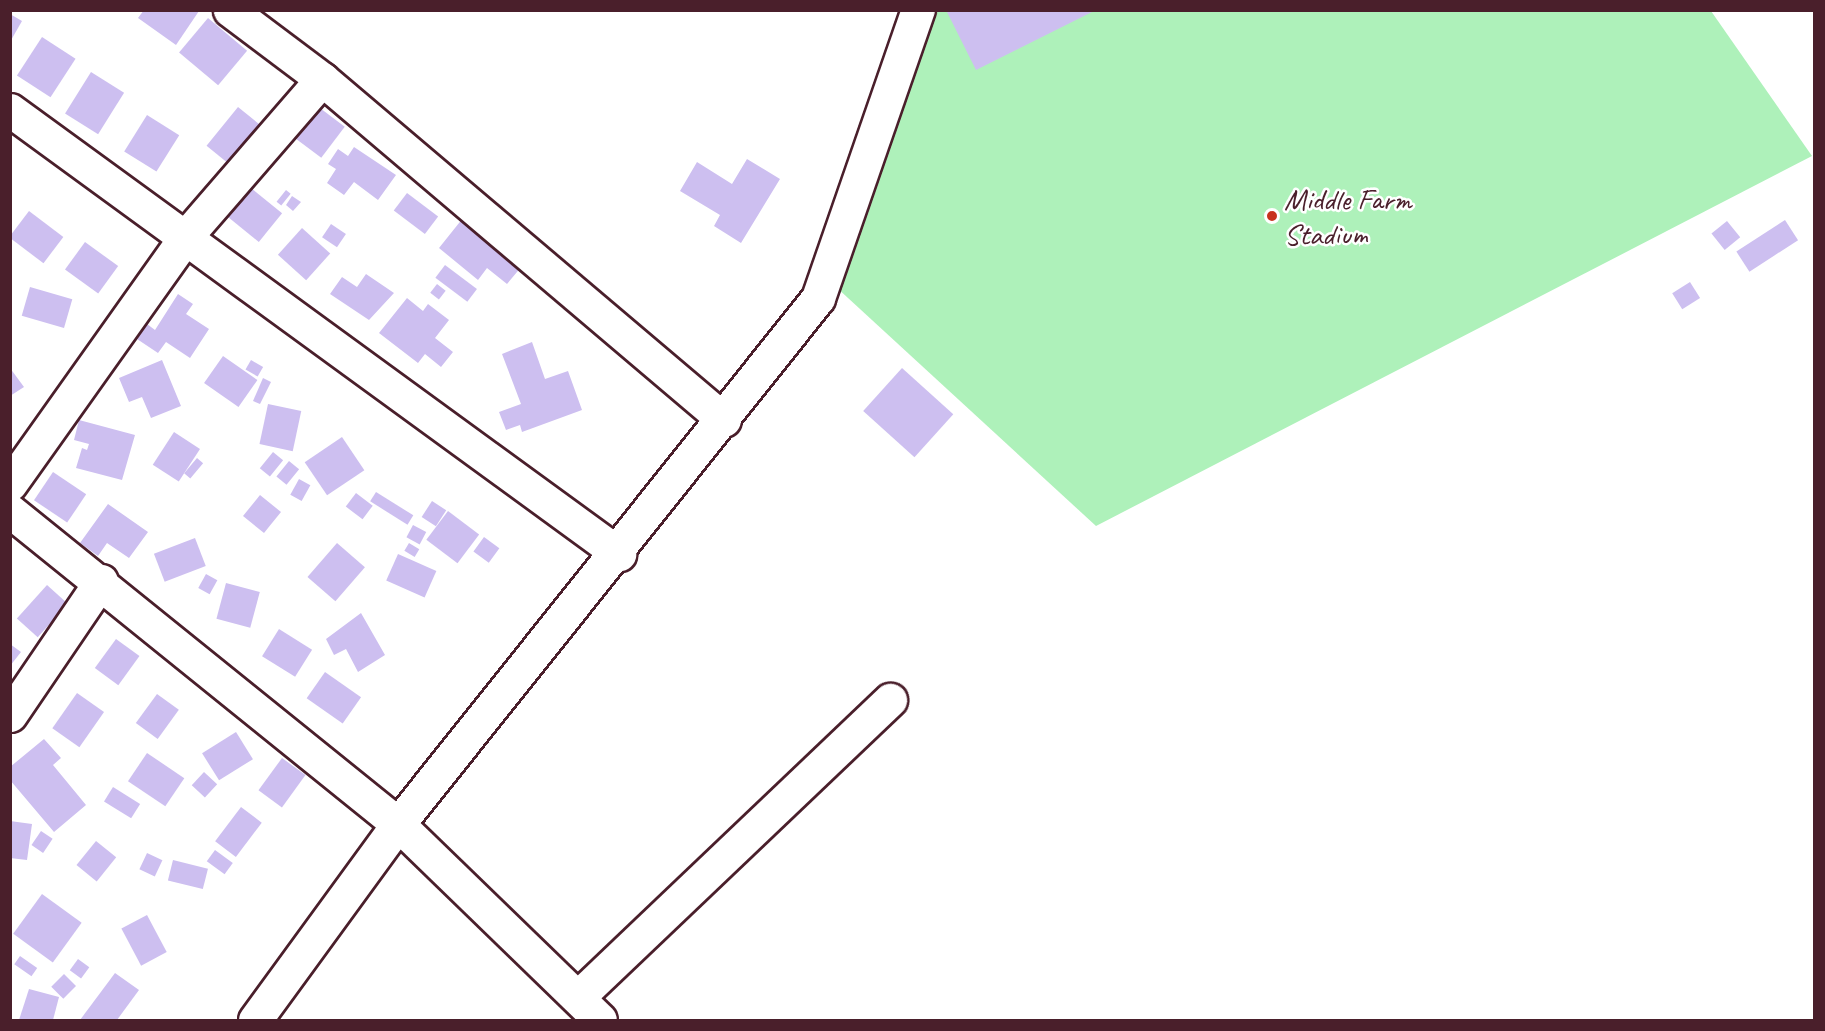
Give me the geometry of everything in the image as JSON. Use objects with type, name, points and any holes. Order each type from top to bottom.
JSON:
[{"type":"street","points":[[230,10],[322,79],[724,420]]},
{"type":"street","points":[[255,1020],[398,824],[618,554],[818,298],[918,10]]},
{"type":"street","points":[[10,484],[187,235],[322,79]]},
{"type":"street","points":[[10,110],[187,235],[618,554]]},
{"type":"street","points":[[10,511],[101,581],[398,824],[600,1020]]},
{"type":"street","points":[[10,715],[101,581]]},
{"type":"street","points":[[578,997],[890,700]]},
{"type":"green space","name":"Middle Farm Stadium","points":[[926,11],[1711,11],[1812,156],[1096,526],[823,275]]},
{"type":"building","points":[[144,10],[199,11],[176,45],[138,18]]},
{"type":"building","points":[[946,10],[1096,10],[976,70]]},
{"type":"building","points":[[10,14],[22,21],[10,42]]},
{"type":"building","points":[[208,18],[247,51],[218,85],[179,52]]},
{"type":"building","points":[[42,37],[76,59],[50,97],[17,76]]},
{"type":"building","points":[[91,72],[124,93],[98,134],[65,114]]},
{"type":"building","points":[[312,102],[345,127],[321,158],[289,133]]},
{"type":"building","points":[[238,107],[268,131],[236,170],[207,146]]},
{"type":"building","points":[[147,115],[179,135],[156,172],[124,151]]},
{"type":"building","points":[[354,147],[396,175],[378,200],[354,182],[344,195],[327,183],[336,169],[328,164],[338,149],[348,156]]},
{"type":"building","points":[[747,159],[780,179],[741,243],[714,226],[720,215],[680,191],[697,162],[732,184]]},
{"type":"building","points":[[251,188],[282,213],[259,242],[228,217]]},
{"type":"building","points":[[286,190],[291,194],[281,205],[277,202]]},
{"type":"building","points":[[407,193],[438,216],[425,234],[394,211]]},
{"type":"building","points":[[292,196],[301,202],[293,211],[286,205]]},
{"type":"building","points":[[29,211],[63,237],[43,263],[10,238]]},
{"type":"building","points":[[463,218],[522,266],[507,284],[487,268],[478,280],[439,248]]},
{"type":"building","points":[[1785,220],[1798,240],[1749,272],[1736,252]]},
{"type":"building","points":[[1727,221],[1740,237],[1725,250],[1711,234]]},
{"type":"building","points":[[331,224],[346,234],[337,247],[322,237]]},
{"type":"building","points":[[302,228],[330,253],[306,280],[278,255]]},
{"type":"building","points":[[85,242],[118,266],[98,294],[65,270]]},
{"type":"building","points":[[445,265],[477,289],[467,302],[435,278]]},
{"type":"building","points":[[366,274],[394,293],[369,320],[330,294],[342,277],[357,287]]},
{"type":"building","points":[[1690,282],[1700,298],[1682,309],[1672,293]]},
{"type":"building","points":[[437,284],[446,291],[439,299],[430,293]]},
{"type":"building","points":[[30,287],[72,299],[64,328],[22,316]]},
{"type":"building","points":[[178,294],[193,304],[186,314],[209,329],[190,358],[166,342],[158,353],[137,339],[147,324],[155,330]]},
{"type":"building","points":[[407,298],[423,311],[428,304],[449,320],[435,338],[453,352],[441,367],[425,354],[418,363],[379,333]]},
{"type":"building","points":[[532,342],[545,379],[568,371],[582,410],[522,432],[520,425],[506,430],[499,412],[521,404],[502,354]]},
{"type":"building","points":[[223,356],[257,380],[238,407],[204,383]]},
{"type":"building","points":[[162,360],[181,406],[151,418],[142,397],[129,402],[119,378]]},
{"type":"building","points":[[251,360],[263,367],[258,377],[246,370]]},
{"type":"building","points":[[10,368],[24,387],[10,396]]},
{"type":"building","points":[[902,368],[953,414],[914,457],[863,411]]},
{"type":"building","points":[[263,378],[271,382],[260,404],[253,401]]},
{"type":"building","points":[[268,404],[301,411],[293,451],[259,444]]},
{"type":"building","points":[[79,420],[135,435],[122,480],[76,468],[82,448],[87,450],[89,444],[74,440]]},
{"type":"building","points":[[174,432],[200,449],[179,482],[153,465]]},
{"type":"building","points":[[342,437],[364,470],[327,495],[305,462]]},
{"type":"building","points":[[273,452],[283,460],[270,477],[260,468]]},
{"type":"building","points":[[197,458],[203,463],[190,478],[184,473]]},
{"type":"building","points":[[289,461],[299,469],[287,485],[276,477]]},
{"type":"building","points":[[53,472],[86,494],[67,523],[34,500]]},
{"type":"building","points":[[299,479],[310,485],[302,501],[290,495]]},
{"type":"building","points":[[376,492],[413,515],[407,525],[370,501]]},
{"type":"building","points":[[356,493],[373,506],[363,519],[346,507]]},
{"type":"building","points":[[260,495],[281,512],[264,533],[243,516]]},
{"type":"building","points":[[432,501],[446,510],[436,526],[422,517]]},
{"type":"building","points":[[108,504],[148,532],[129,558],[107,543],[98,556],[80,543]]},
{"type":"building","points":[[448,511],[479,534],[457,563],[426,540]]},
{"type":"building","points":[[413,525],[426,532],[420,544],[406,537]]},
{"type":"building","points":[[484,537],[499,548],[489,563],[473,552]]},
{"type":"building","points":[[195,538],[206,566],[165,582],[154,554]]},
{"type":"building","points":[[337,543],[365,567],[335,601],[307,577]]},
{"type":"building","points":[[409,543],[419,549],[415,557],[404,551]]},
{"type":"building","points":[[398,554],[436,571],[425,598],[386,580]]},
{"type":"building","points":[[206,574],[217,580],[210,594],[198,588]]},
{"type":"building","points":[[226,583],[260,592],[250,628],[216,619]]},
{"type":"building","points":[[47,585],[68,604],[38,637],[17,618]]},
{"type":"building","points":[[361,613],[385,655],[358,672],[346,649],[334,655],[326,639]]},
{"type":"building","points":[[279,629],[312,650],[295,677],[262,656]]},
{"type":"building","points":[[116,639],[139,656],[118,685],[95,668]]},
{"type":"building","points":[[10,644],[21,652],[10,666]]},
{"type":"building","points":[[325,672],[361,697],[343,723],[307,698]]},
{"type":"building","points":[[77,693],[104,712],[79,747],[52,728]]},
{"type":"building","points":[[157,694],[179,710],[158,739],[136,723]]},
{"type":"building","points":[[236,732],[253,759],[219,780],[202,753]]},
{"type":"building","points":[[44,739],[61,758],[53,765],[86,805],[54,832],[10,780],[10,767]]},
{"type":"building","points":[[147,753],[184,778],[165,806],[128,781]]},
{"type":"building","points":[[282,758],[305,775],[282,807],[258,790]]},
{"type":"building","points":[[204,772],[217,784],[205,797],[192,785]]},
{"type":"building","points":[[113,787],[140,804],[131,818],[104,801]]},
{"type":"building","points":[[241,807],[262,823],[236,857],[215,841]]},
{"type":"building","points":[[10,821],[32,824],[27,860],[10,858]]},
{"type":"building","points":[[41,831],[53,839],[43,853],[31,845]]},
{"type":"building","points":[[96,841],[116,857],[97,881],[76,865]]},
{"type":"building","points":[[215,850],[233,863],[225,874],[207,861]]},
{"type":"building","points":[[147,853],[162,860],[155,876],[139,869]]},
{"type":"building","points":[[173,860],[208,869],[203,889],[168,880]]},
{"type":"building","points":[[42,894],[82,923],[53,962],[13,934]]},
{"type":"building","points":[[147,915],[167,952],[141,966],[121,929]]},
{"type":"building","points":[[20,956],[37,968],[31,976],[14,964]]},
{"type":"building","points":[[78,959],[89,967],[81,979],[70,970]]},
{"type":"building","points":[[115,973],[139,990],[117,1020],[80,1020]]},
{"type":"building","points":[[64,974],[76,986],[63,999],[51,987]]},
{"type":"building","points":[[29,989],[59,997],[53,1020],[19,1020]]},
{"type":"place","name":"Middle Farm Stadium","points":[[1272,216]]}]
